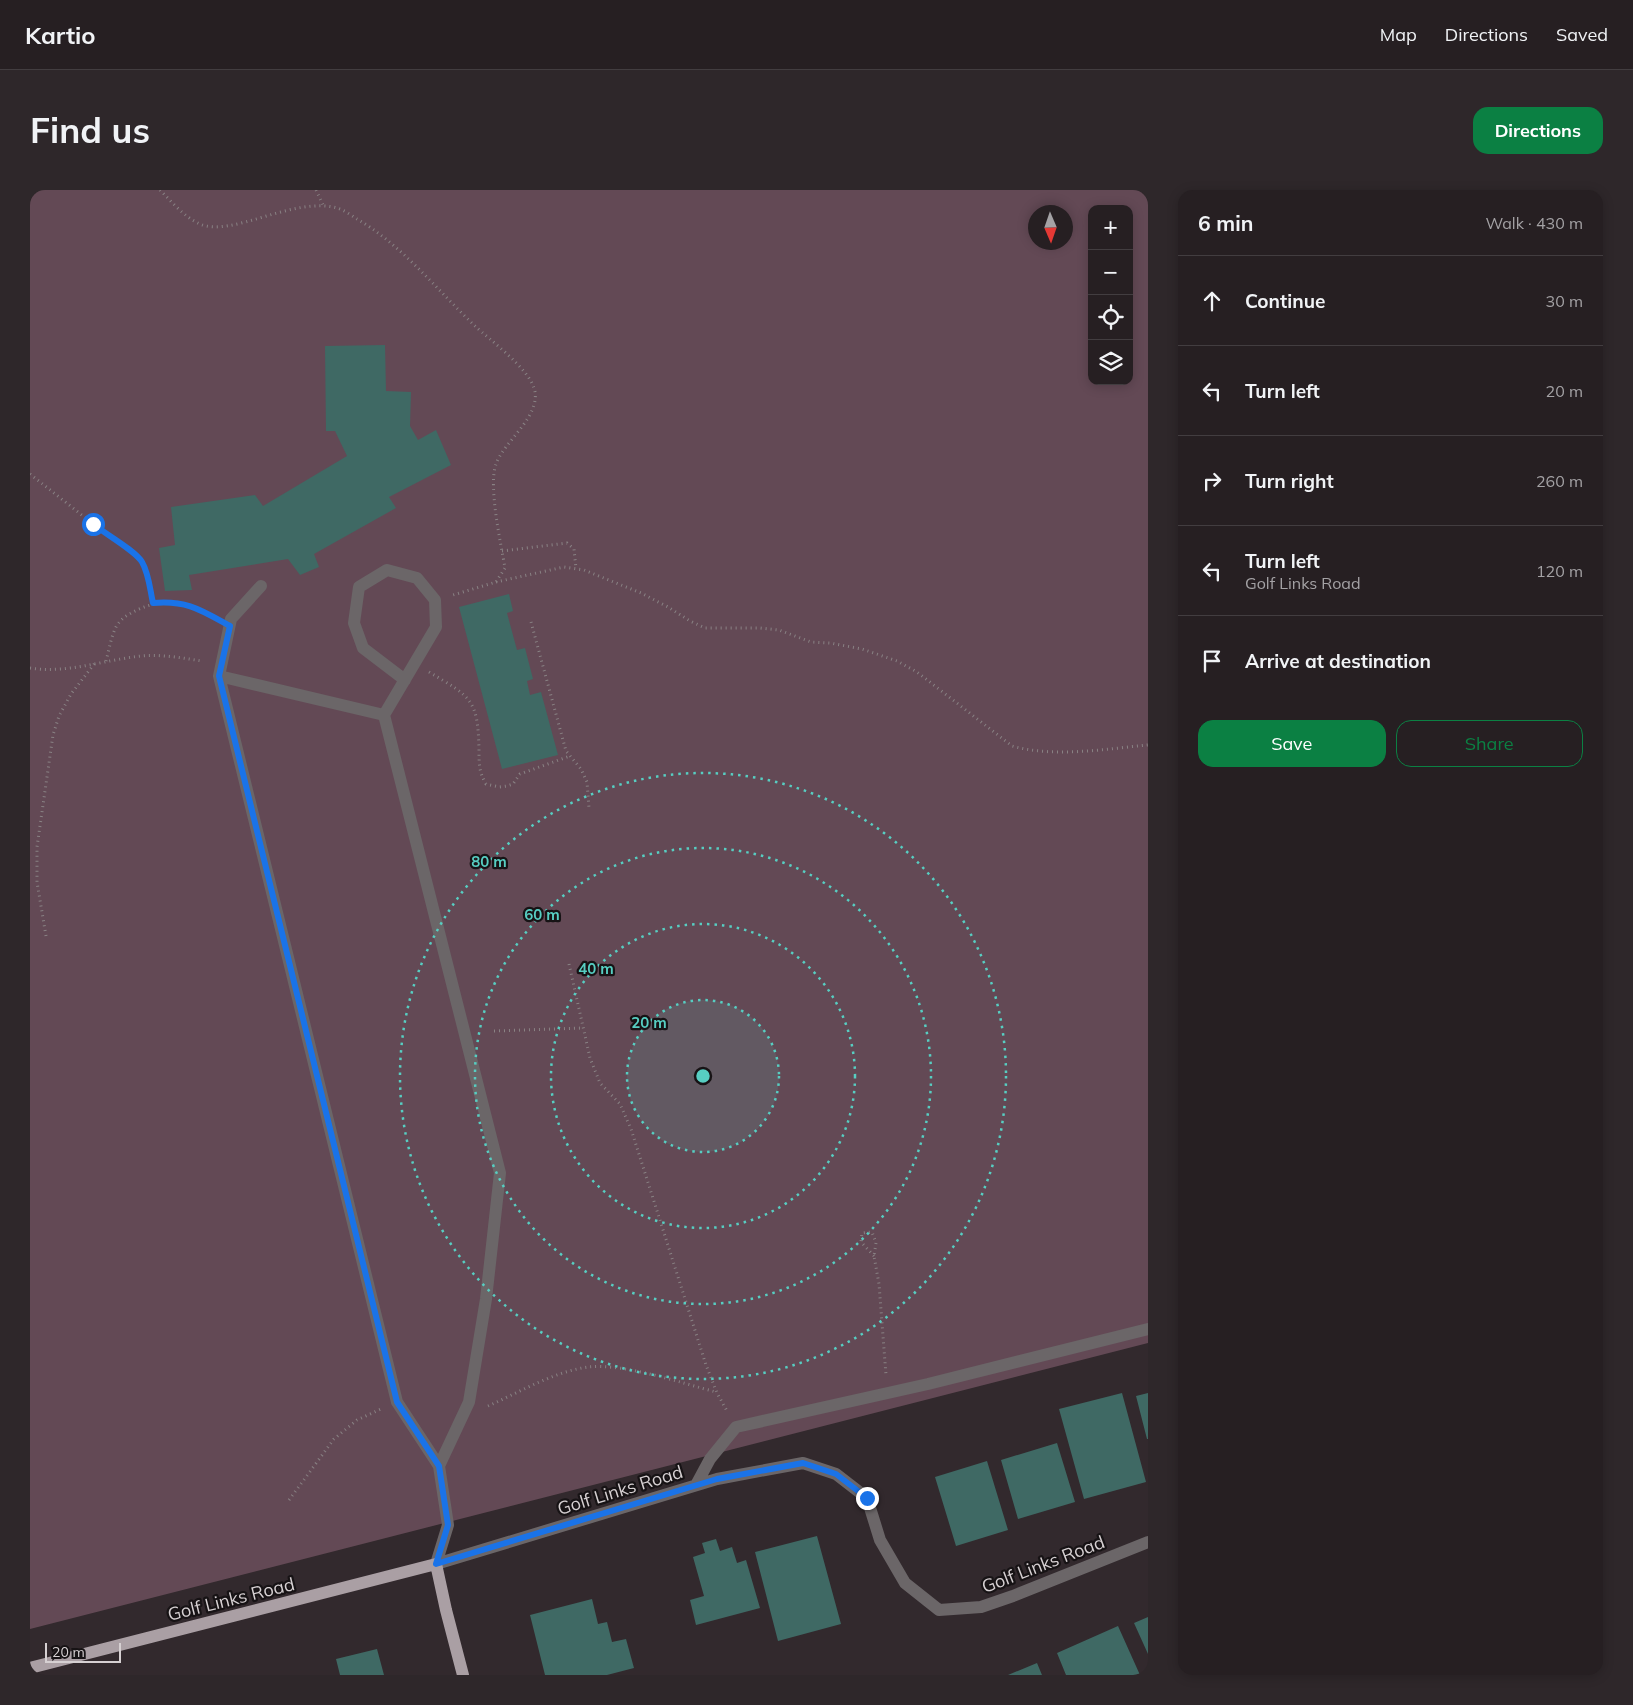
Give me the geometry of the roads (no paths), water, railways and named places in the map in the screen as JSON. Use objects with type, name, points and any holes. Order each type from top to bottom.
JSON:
[{"type":"main road","name":"Golf Links Road","points":[[30,1668],[436,1564]]},
{"type":"main road","points":[[436,1564],[463,1675]]},
{"type":"street","points":[[405,680],[363,648],[354,623],[359,587],[388,570],[417,578],[435,600],[436,627],[405,680],[384,715],[500,1173],[486,1300],[469,1402],[439,1466]]},
{"type":"street","points":[[261,586],[231,619],[220,670],[397,1402],[439,1466],[448,1525],[436,1564]]},
{"type":"street","points":[[220,670],[384,715]]},
{"type":"street","points":[[696,1485],[710,1460],[736,1427],[886,1393],[1148,1329]]},
{"type":"street","name":"Golf Links Road","points":[[436,1564],[717,1479],[803,1463],[836,1474],[867,1498],[880,1540],[905,1583],[939,1610],[981,1607],[1148,1542]]}]
